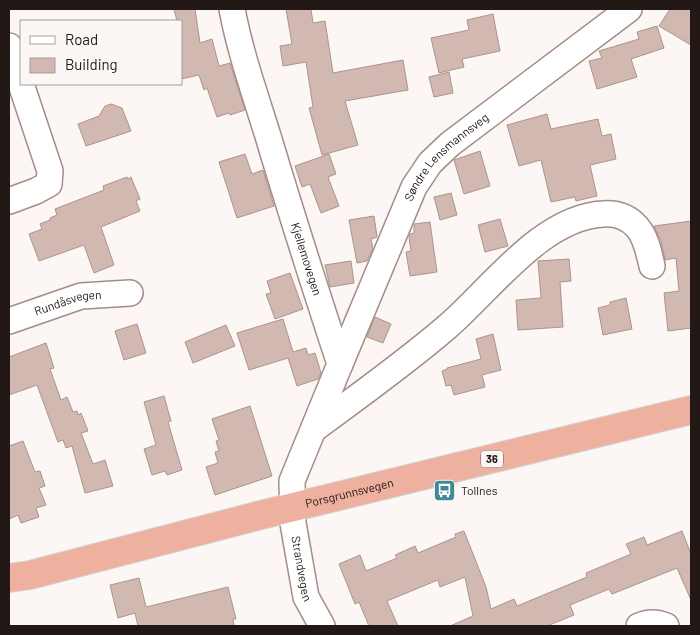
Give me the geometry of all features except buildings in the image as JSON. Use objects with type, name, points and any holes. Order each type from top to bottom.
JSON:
[{"type":"highway","name":"Porsgrunnsvegen","points":[[9,578],[691,410]]},
{"type":"street","name":"Kjellemovegen","points":[[232,9],[236,29],[298,238],[340,364]]},
{"type":"street","name":"Søndre Lensmannsveg","points":[[340,364],[411,196],[430,164],[450,144],[629,9]]},
{"type":"street","points":[[9,46],[20,80]]},
{"type":"street","points":[[9,201],[36,191],[48,184],[50,171],[22,85]]},
{"type":"street","points":[[314,429],[447,327],[528,249],[553,230],[589,215],[609,214],[625,216],[638,228],[646,244],[652,266]]},
{"type":"street","name":"Rundåsvegen","points":[[9,321],[81,296],[130,293]]},
{"type":"street","points":[[292,508],[292,481],[340,364]]},
{"type":"street","name":"Strandvegen","points":[[292,508],[306,597],[322,626]]},
{"type":"street","points":[[639,626],[647,623],[666,626]]},
{"type":"place","name":"Tollnes","points":[[445,491]]}]
